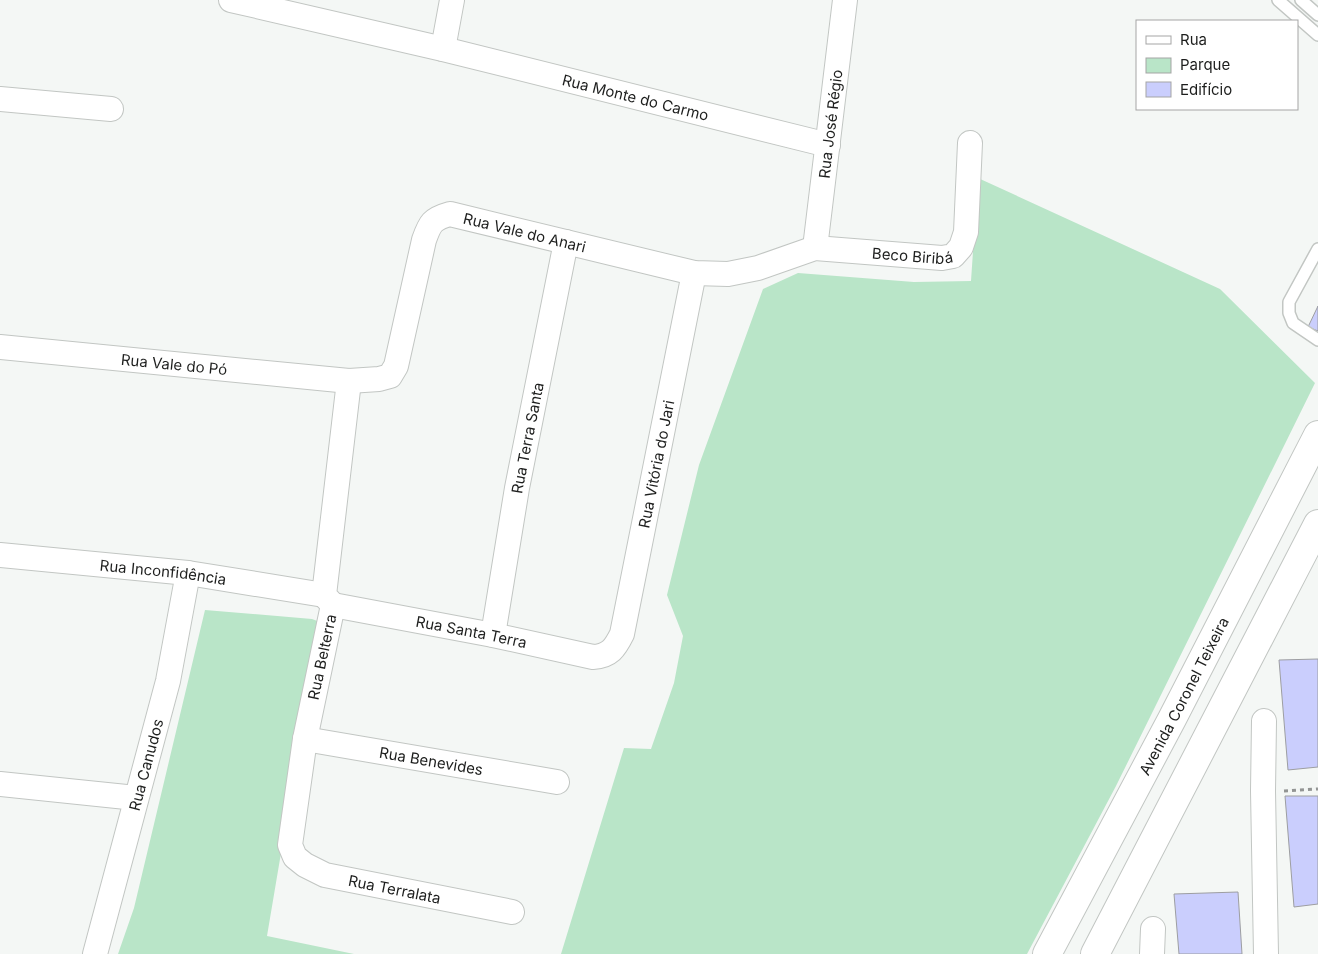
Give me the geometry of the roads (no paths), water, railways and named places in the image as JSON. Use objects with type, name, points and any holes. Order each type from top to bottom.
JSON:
[{"type":"main road","name":"Avenida Coronel Teixeira","points":[[1047,954],[1172,720],[1318,435]]},
{"type":"main road","points":[[1095,954],[1318,524]]},
{"type":"main road","points":[[1172,720],[1259,638]]},
{"type":"street","name":"Rua Monte do Carmo","points":[[231,0],[443,49],[828,145]]},
{"type":"street","points":[[443,49],[452,0]]},
{"type":"street","name":"Rua José Régio","points":[[815,248],[845,0]]},
{"type":"street","points":[[0,99],[112,109]]},
{"type":"street","name":"Beco Biribá","points":[[815,248],[942,258],[953,256],[960,248],[966,232],[970,143]]},
{"type":"street","name":"Rua Vale do Anari","points":[[349,381],[379,379],[390,376],[396,366],[424,240],[430,224],[439,217],[450,214],[694,273],[728,274],[758,268],[815,248]]},
{"type":"street","name":"Rua Terra Santa","points":[[493,636],[516,488],[566,242]]},
{"type":"street","name":"Rua Vitória do Jari","points":[[610,653],[622,634],[694,273]]},
{"type":"street","name":"Rua Vale do Pó","points":[[0,347],[349,381]]},
{"type":"street","name":"Rua Belterra","points":[[290,845],[304,739],[329,600],[349,381]]},
{"type":"street","name":"Rua Inconfidência","points":[[0,555],[188,573],[329,600]]},
{"type":"street","name":"Rua Canudos","points":[[95,954],[168,681],[188,573]]},
{"type":"street","name":"Rua Santa Terra","points":[[329,600],[593,657],[610,653]]},
{"type":"street","points":[[1264,722],[1263,792],[1266,954]]},
{"type":"street","name":"Rua Benevides","points":[[304,739],[556,782]]},
{"type":"street","points":[[0,784],[136,798]]},
{"type":"street","name":"Rua Terralata","points":[[290,845],[295,857],[305,865],[325,875],[512,912]]},
{"type":"street","points":[[1152,954],[1153,929]]},
{"type":"lane","points":[[1278,0],[1318,35]]},
{"type":"lane","points":[[1301,0],[1318,15]]},
{"type":"lane","points":[[1318,249],[1289,302],[1288,313],[1293,323],[1318,340]]}]
